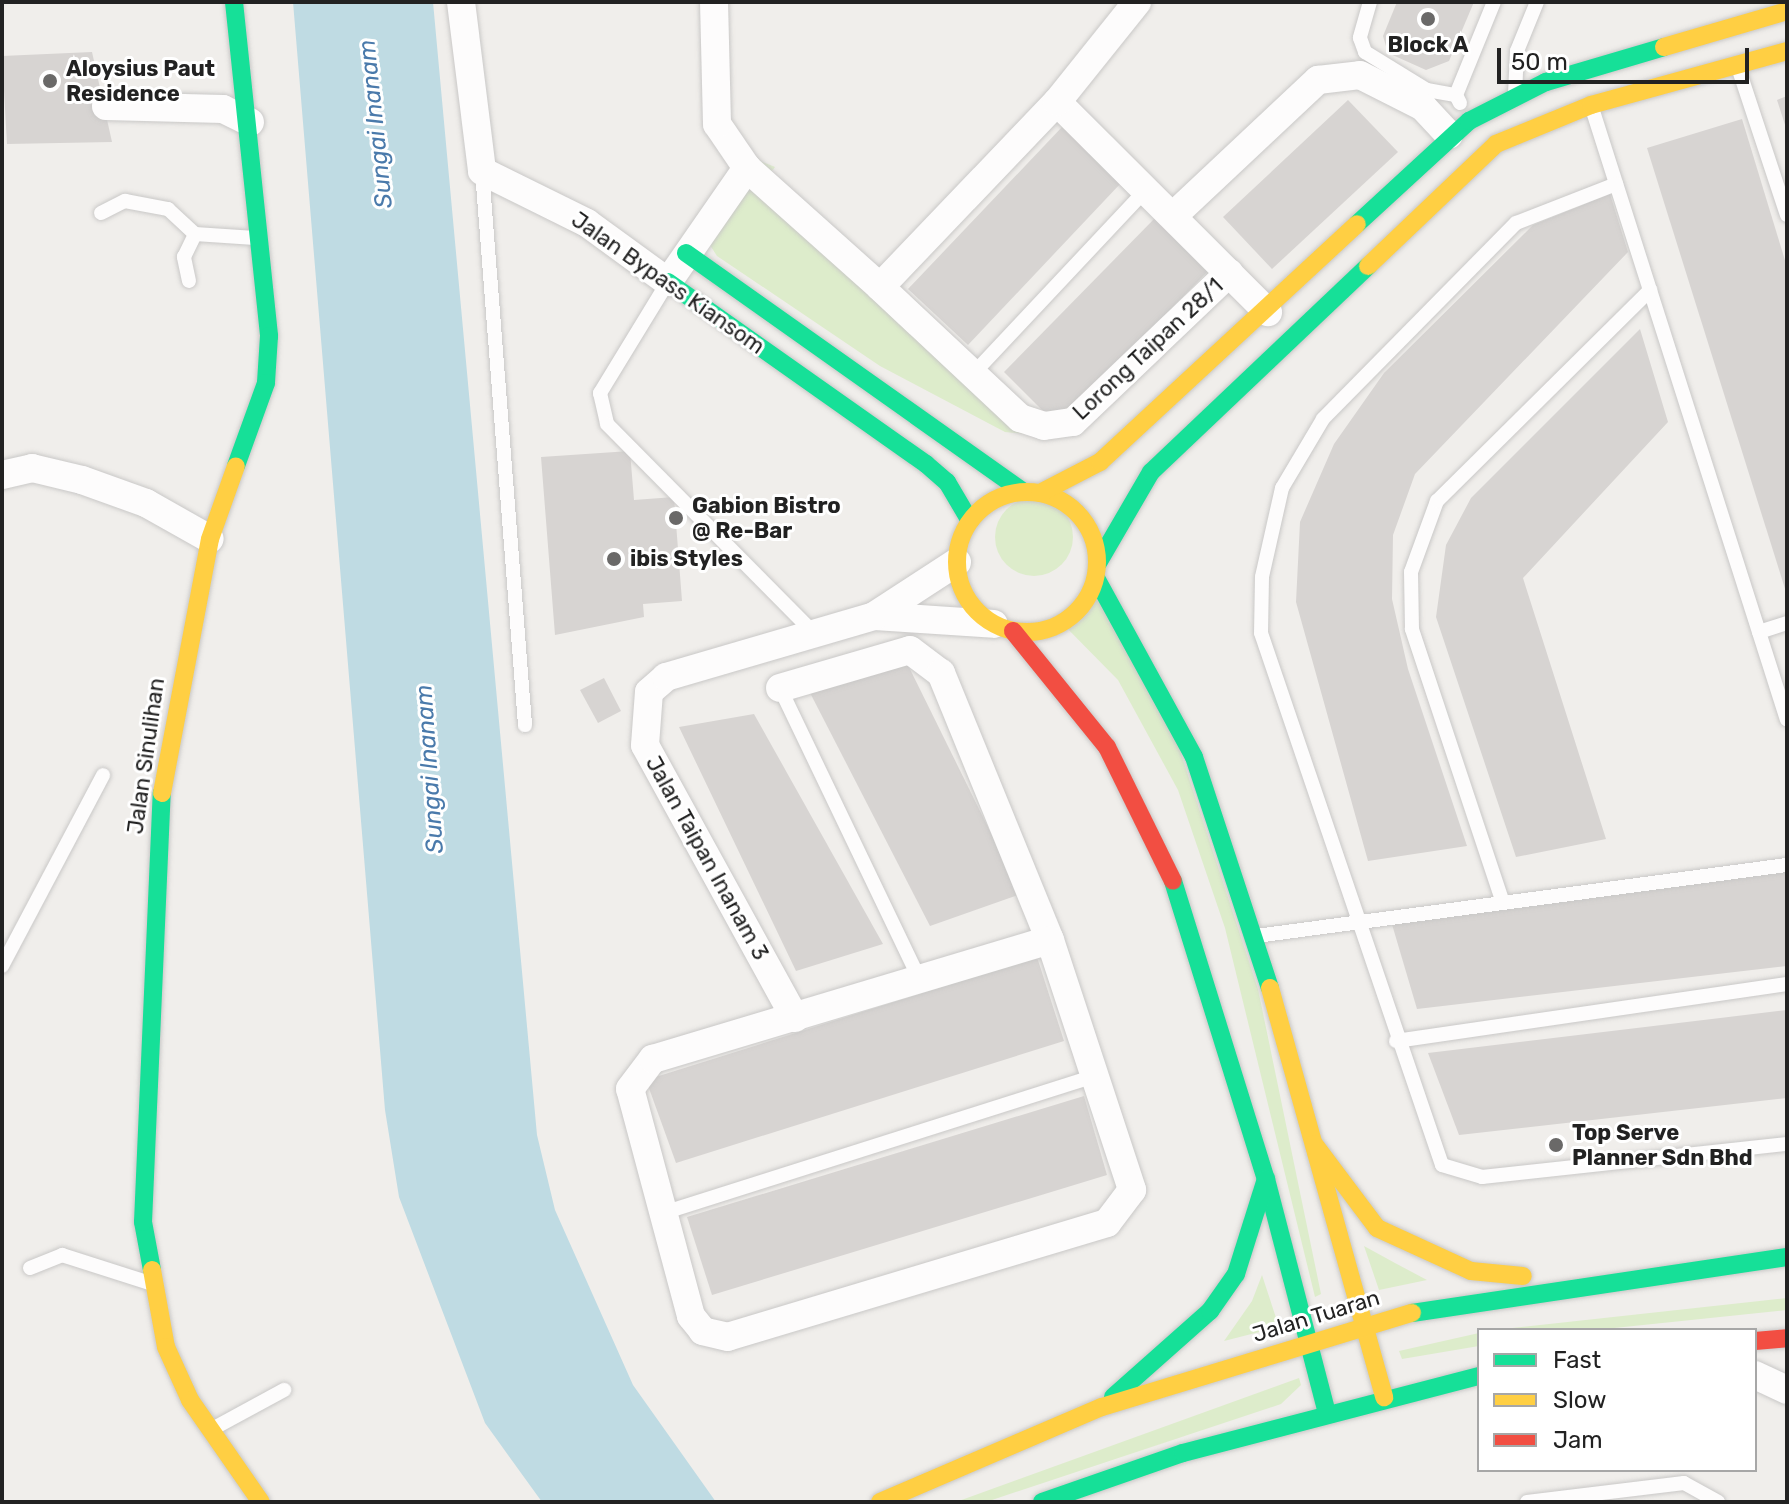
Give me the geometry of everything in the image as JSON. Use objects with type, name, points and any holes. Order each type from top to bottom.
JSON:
[{"type":"street","name":"Jalan Sinulihan","points":[[234,2],[250,122],[255,238],[269,336],[266,383],[210,539],[162,781],[143,1207],[166,1347],[210,1430],[261,1502]]},
{"type":"street","points":[[461,2],[482,171]]},
{"type":"street","name":"Lorong Taipan 28/1","points":[[714,2],[717,124],[747,168],[1020,418],[1044,426],[1073,422],[1229,273]]},
{"type":"street","points":[[880,287],[1057,102],[1137,2]]},
{"type":"street","points":[[1327,1413],[1266,1179],[1145,813],[1107,747],[1004,628],[964,594],[957,562],[970,521],[1003,496],[1031,493],[1082,475],[1268,312],[1459,128],[1515,96],[1787,11]]},
{"type":"street","points":[[1004,628],[1056,627],[1082,606],[1109,533],[1151,472],[1496,144],[1591,105],[1787,51]]},
{"type":"street","points":[[1173,216],[1318,80],[1360,75],[1459,128]]},
{"type":"street","points":[[1057,102],[1268,312]]},
{"type":"street","points":[[106,106],[223,109],[250,122]]},
{"type":"street","points":[[668,282],[747,168]]},
{"type":"street","name":"Jalan Bypass Kiansom","points":[[482,171],[587,223],[926,464],[970,521]]},
{"type":"street","points":[[686,253],[1031,493],[1075,510],[1097,570],[1173,708],[1255,936],[1384,1397]]},
{"type":"street","points":[[2,475],[32,468],[82,480],[146,503],[210,539]]},
{"type":"street","name":"Jalan Taipan Inanam 3","points":[[795,1018],[645,745],[642,720],[649,692],[666,677],[874,616],[957,562]]},
{"type":"street","name":"Jalan Taipan Inanam 3","points":[[874,616],[1004,628]]},
{"type":"street","points":[[780,688],[910,650],[925,658],[941,673],[1050,940],[1132,1190],[1107,1223],[728,1337],[703,1331],[691,1316],[630,1089],[653,1059],[1050,940]]},
{"type":"street","points":[[1314,1144],[1377,1228],[1422,1254],[1471,1271],[1577,1281]]},
{"type":"street","points":[[1102,1407],[1210,1311],[1236,1274],[1266,1179]]},
{"type":"street","name":"Jalan Tuaran","points":[[880,1502],[1102,1407],[1365,1326],[1577,1281],[1787,1257]]},
{"type":"street","points":[[1757,1341],[1787,1338]]},
{"type":"street","points":[[1042,1502],[1327,1413],[1477,1376]]},
{"type":"street","points":[[1757,1376],[1787,1390]]},
{"type":"lane","points":[[1370,2],[1360,38],[1365,52],[1427,90],[1456,95]]},
{"type":"lane","points":[[1459,128],[1456,95],[1494,2]]},
{"type":"lane","points":[[1515,96],[1517,51],[1537,2]]},
{"type":"lane","points":[[1728,2],[1736,27]]},
{"type":"lane","points":[[1737,65],[1787,215]]},
{"type":"lane","points":[[1591,105],[1787,720]]},
{"type":"lane","points":[[482,171],[525,725]]},
{"type":"lane","points":[[1616,184],[1516,223],[1323,419],[1282,488],[1262,577],[1261,633],[1362,922],[1396,1041],[1435,1154],[1466,1176],[1787,1144]]},
{"type":"lane","points":[[973,374],[1146,190]]},
{"type":"lane","points":[[101,213],[125,201],[168,209],[195,234],[255,238]]},
{"type":"lane","points":[[189,281],[184,257],[195,234]]},
{"type":"lane","points":[[668,282],[600,393],[607,424],[813,632]]},
{"type":"lane","points":[[1503,903],[1412,629],[1411,572],[1426,521],[1445,492],[1650,290]]},
{"type":"lane","points":[[1759,632],[1787,623]]},
{"type":"lane","points":[[780,688],[920,980]]},
{"type":"lane","points":[[2,966],[103,775]]},
{"type":"lane","points":[[1255,936],[1787,865]]},
{"type":"lane","points":[[1396,1041],[1787,984]]},
{"type":"lane","points":[[663,1213],[1095,1076]]},
{"type":"lane","points":[[30,1268],[62,1255],[154,1285]]},
{"type":"lane","points":[[210,1430],[284,1390]]},
{"type":"lane","points":[[1527,1502],[1684,1483],[1718,1502]]},
{"type":"green space","points":[[760,161],[775,167],[760,185],[1026,434],[1005,432],[880,366],[717,256],[708,242],[746,166]]},
{"type":"green space","points":[[1034,498],[1049,501],[1062,509],[1070,522],[1073,537],[1070,552],[1062,565],[1049,573],[1034,576],[1019,573],[1006,565],[998,552],[995,537],[998,522],[1006,509],[1019,501]]},
{"type":"green space","points":[[1102,591],[1148,653],[1258,989],[1321,1294],[1315,1297],[1225,928],[1178,790],[1118,680],[1055,616]]},
{"type":"green space","points":[[1364,1246],[1395,1263],[1427,1280],[1379,1290]]},
{"type":"green space","points":[[1262,1275],[1279,1327],[1224,1341],[1252,1301]]},
{"type":"green space","points":[[1787,1298],[1787,1310],[1614,1328],[1512,1328]]},
{"type":"green space","points":[[1477,1333],[1477,1346],[1402,1359],[1399,1351]]},
{"type":"green space","points":[[1299,1378],[1301,1385],[1281,1404],[986,1502],[956,1502]]},
{"type":"water","name":"Sungai Inanam","points":[[293,2],[433,2],[537,1135],[555,1210],[633,1385],[716,1502],[542,1502],[485,1423],[399,1197],[385,1110]]},
{"type":"building","name":"Block A","points":[[1397,2],[1474,2],[1449,61],[1426,70],[1388,53],[1383,36]]},
{"type":"building","name":"Aloysius Paut Residence","points":[[92,52],[112,142],[7,144],[2,56]]},
{"type":"building","points":[[1787,96],[1787,128],[1786,128],[1777,100]]},
{"type":"building","points":[[1348,100],[1398,152],[1272,269],[1223,217]]},
{"type":"building","points":[[1742,119],[1787,267],[1786,592],[1647,148]]},
{"type":"building","points":[[1062,127],[1121,183],[968,345],[908,289]]},
{"type":"building","points":[[1610,194],[1628,252],[1415,474],[1393,535],[1392,599],[1408,669],[1467,846],[1368,861],[1296,602],[1300,522],[1334,444],[1384,373],[1533,225]]},
{"type":"building","points":[[1155,218],[1209,270],[1067,415],[1047,415],[1004,372]]},
{"type":"building","points":[[1640,329],[1668,422],[1523,578],[1606,839],[1516,857],[1436,617],[1446,545],[1471,498]]},
{"type":"building","name":"ibis Styles","points":[[630,451],[634,500],[674,497],[682,601],[643,604],[644,617],[555,635],[541,457]]},
{"type":"building","points":[[906,661],[1021,894],[930,926],[806,685]]},
{"type":"building","points":[[604,678],[621,711],[598,723],[580,690]]},
{"type":"building","points":[[754,714],[883,944],[796,971],[679,727]]},
{"type":"building","points":[[1787,870],[1787,966],[1417,1009],[1391,921]]},
{"type":"building","points":[[1037,957],[1064,1041],[676,1163],[646,1080]]},
{"type":"building","points":[[1787,1010],[1787,1098],[1459,1135],[1428,1053]]},
{"type":"building","points":[[1084,1096],[1107,1175],[712,1295],[687,1217]]},
{"type":"traffic: fast","points":[[234,2],[269,336],[266,383],[236,466]]},
{"type":"traffic: fast","points":[[1357,224],[1469,121],[1546,82],[1664,47]]},
{"type":"traffic: fast","points":[[686,253],[1023,492]]},
{"type":"traffic: fast","points":[[1098,563],[1151,472],[1368,266]]},
{"type":"traffic: fast","points":[[668,282],[926,464],[947,482],[970,521]]},
{"type":"traffic: fast","points":[[1096,578],[1194,757],[1270,988]]},
{"type":"traffic: fast","points":[[152,1270],[143,1222],[162,793]]},
{"type":"traffic: fast","points":[[1173,881],[1266,1179],[1327,1413]]},
{"type":"traffic: fast","points":[[1113,1397],[1210,1311],[1236,1274],[1266,1179]]},
{"type":"traffic: fast","points":[[1412,1313],[1787,1257]]},
{"type":"traffic: fast","points":[[1042,1502],[1183,1453],[1477,1377]]},
{"type":"traffic: slow","points":[[1664,47],[1787,11]]},
{"type":"traffic: slow","points":[[1368,266],[1496,144],[1591,105],[1787,51]]},
{"type":"traffic: slow","points":[[1040,493],[1100,462],[1357,224]]},
{"type":"traffic: slow","points":[[162,793],[210,539],[236,466]]},
{"type":"traffic: slow","points":[[1027,492],[1054,497],[1077,512],[1092,535],[1097,562],[1092,589],[1077,612],[1054,627],[1027,632],[1000,627],[977,612],[962,589],[957,562],[962,535],[977,512],[1000,497],[1027,492]]},
{"type":"traffic: slow","points":[[1270,988],[1384,1397]]},
{"type":"traffic: slow","points":[[1314,1144],[1377,1228],[1471,1271],[1523,1276]]},
{"type":"traffic: slow","points":[[152,1270],[166,1347],[190,1400],[261,1502]]},
{"type":"traffic: slow","points":[[880,1502],[1102,1407],[1412,1313]]},
{"type":"traffic: jam","points":[[1013,631],[1107,747],[1173,881]]},
{"type":"traffic: jam","points":[[1757,1341],[1787,1338]]},
{"type":"place","name":"Block A","points":[[1428,19]]},
{"type":"place","name":"Aloysius Paut Residence","points":[[50,81]]},
{"type":"place","name":"Gabion Bistro @ Re-Bar","points":[[676,518]]},
{"type":"place","name":"ibis Styles","points":[[614,559]]},
{"type":"place","name":"Top Serve Planner Sdn Bhd","points":[[1556,1145]]}]
